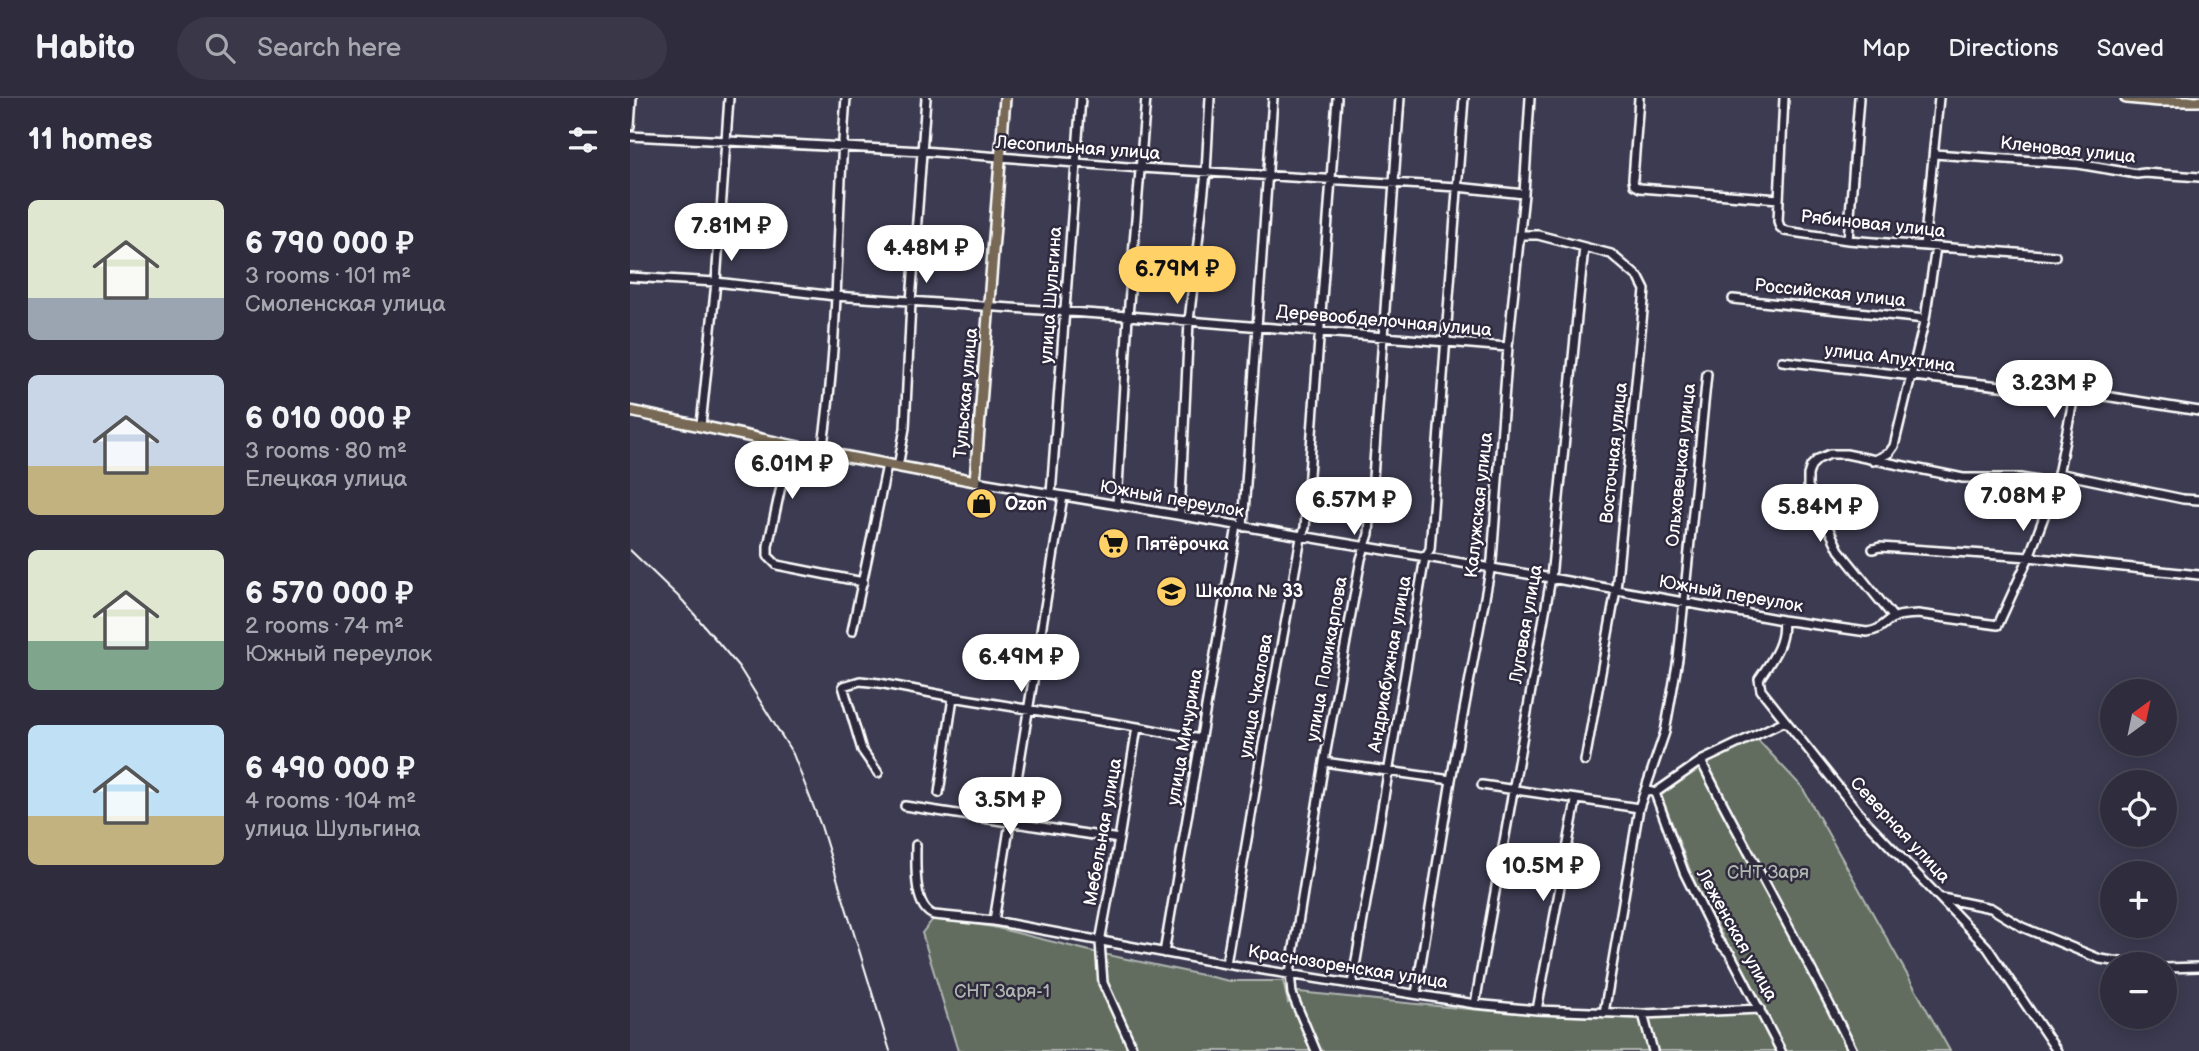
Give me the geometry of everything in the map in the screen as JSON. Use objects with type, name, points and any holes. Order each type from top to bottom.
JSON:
[{"type":"main road","name":"Тульская улица","points":[[975,481],[1005,98]]},
{"type":"main road","points":[[2126,98],[2199,101]]},
{"type":"main road","name":"Южный переулок","points":[[630,411],[975,481]]},
{"type":"street","points":[[630,125],[632,98]]},
{"type":"street","points":[[701,425],[716,282],[729,98]]},
{"type":"street","points":[[822,452],[831,392],[846,98]]},
{"type":"street","points":[[898,467],[905,428],[926,98]]},
{"type":"street","name":"улица Шульгина","points":[[1051,494],[1081,98]]},
{"type":"street","points":[[1117,504],[1128,316],[1146,98]]},
{"type":"street","points":[[1180,515],[1189,321],[1206,173],[1210,98]]},
{"type":"street","name":"улица Мичурина","points":[[1164,953],[1240,526],[1273,98]]},
{"type":"street","name":"улица Чкалова","points":[[1226,964],[1262,750],[1301,538],[1306,528],[1337,98]]},
{"type":"street","name":"улица Поликарпова","points":[[1290,973],[1324,762],[1369,534],[1400,98]]},
{"type":"street","name":"Андриабужная улица","points":[[1352,984],[1425,557],[1430,549],[1464,98]]},
{"type":"street","name":"Калужская улица","points":[[1416,994],[1451,780],[1491,568],[1530,98]]},
{"type":"street","name":"Рябиновая улица","points":[[1639,98],[1633,179],[1634,185],[1640,188],[1779,199],[1778,221],[1780,227],[1785,230],[1848,240],[2055,256]]},
{"type":"street","points":[[1779,199],[1784,98]]},
{"type":"street","points":[[1848,240],[1859,98]]},
{"type":"street","points":[[1924,246],[1939,98]]},
{"type":"street","name":"Лесопильная улица","points":[[630,136],[922,151],[1206,173],[1457,187],[1524,194]]},
{"type":"street","name":"Кленовая улица","points":[[1934,154],[2077,164],[2137,174],[2199,177]]},
{"type":"street","name":"Восточная улица","points":[[1520,235],[1538,235],[1611,254],[1639,278],[1645,290],[1616,590],[1585,761]]},
{"type":"street","name":"Луговая улица","points":[[1475,1004],[1551,578],[1584,247]]},
{"type":"street","points":[[1873,460],[1889,453],[1894,446],[1924,319],[1936,247]]},
{"type":"street","name":"Деревообделочная улица","points":[[630,277],[716,282],[835,296],[1128,316],[1508,347]]},
{"type":"street","name":"Российская улица","points":[[1733,299],[1924,319]]},
{"type":"street","name":"улица Апухтина","points":[[1782,361],[2052,392],[2073,401],[2086,393],[2199,411]]},
{"type":"street","name":"Ольховецкая улица","points":[[1604,1013],[1639,808],[1665,732],[1678,659],[1707,374]]},
{"type":"street","points":[[2029,557],[2056,484],[2073,401]]},
{"type":"street","points":[[790,445],[768,556],[777,565],[863,582]]},
{"type":"street","points":[[1894,618],[1839,550],[1812,496],[1808,475],[1811,466],[1818,459],[1830,454],[1846,454],[1963,478],[2020,478],[2056,484]]},
{"type":"street","points":[[852,631],[887,465]]},
{"type":"street","points":[[2058,473],[2199,500]]},
{"type":"street","name":"Южный переулок","points":[[975,481],[1551,578],[1782,620],[1867,632],[1880,629],[1894,618],[1918,614],[1998,625],[2029,557]]},
{"type":"street","points":[[994,921],[1063,496]]},
{"type":"street","points":[[1873,549],[1880,547],[2029,557],[2199,575]]},
{"type":"street","name":"Северная улица","points":[[1782,620],[1783,636],[1759,680],[1761,690],[1863,818],[1942,898],[1991,908],[2022,927],[2100,959]]},
{"type":"street","points":[[878,773],[862,750],[843,685],[870,682],[1200,740]]},
{"type":"street","points":[[939,793],[953,697]]},
{"type":"street","points":[[1646,790],[1655,793],[1701,761],[1785,721]]},
{"type":"street","name":"Мебельная улица","points":[[1134,1051],[1103,983],[1100,942],[1137,727]]},
{"type":"street","points":[[1701,761],[1853,1051]]},
{"type":"street","points":[[1324,762],[1451,780]]},
{"type":"street","points":[[1482,785],[1639,808]]},
{"type":"street","name":"Леженская улица","points":[[1655,793],[1684,872],[1718,942],[1731,955],[1781,1051]]},
{"type":"street","points":[[1537,1010],[1576,800]]},
{"type":"street","points":[[905,806],[1119,839]]},
{"type":"street","name":"Краснозоренская улица","points":[[916,845],[920,898],[923,908],[934,915],[994,921],[1226,964],[1475,1004],[1537,1010],[1643,1014],[1760,1009]]},
{"type":"street","points":[[1942,898],[1987,947],[2057,1051]]},
{"type":"street","points":[[2177,968],[2199,967]]},
{"type":"street","points":[[1290,973],[1292,994],[1316,1051]]},
{"type":"street","points":[[1643,1014],[1653,1051]]},
{"type":"green space","points":[[1757,739],[1802,787],[1950,1051],[958,1051],[922,933],[934,918],[993,927],[1230,981],[1283,981],[1288,1003],[1298,992],[1589,1017],[1648,1018],[1764,1011],[1700,896],[1661,795],[1705,763]]},
{"type":"railway","points":[[630,550],[683,601],[739,667],[793,754],[821,826],[890,1051]]},
{"type":"place","name":"Ozon","points":[[982,504]]},
{"type":"place","name":"Пятёрочка","points":[[1113,544]]},
{"type":"place","name":"Школа № 33","points":[[1172,591]]},
{"type":"park label","name":"СНТ Заря","points":[[1768,872]]},
{"type":"park label","name":"СНТ Заря-1","points":[[1002,991]]}]
